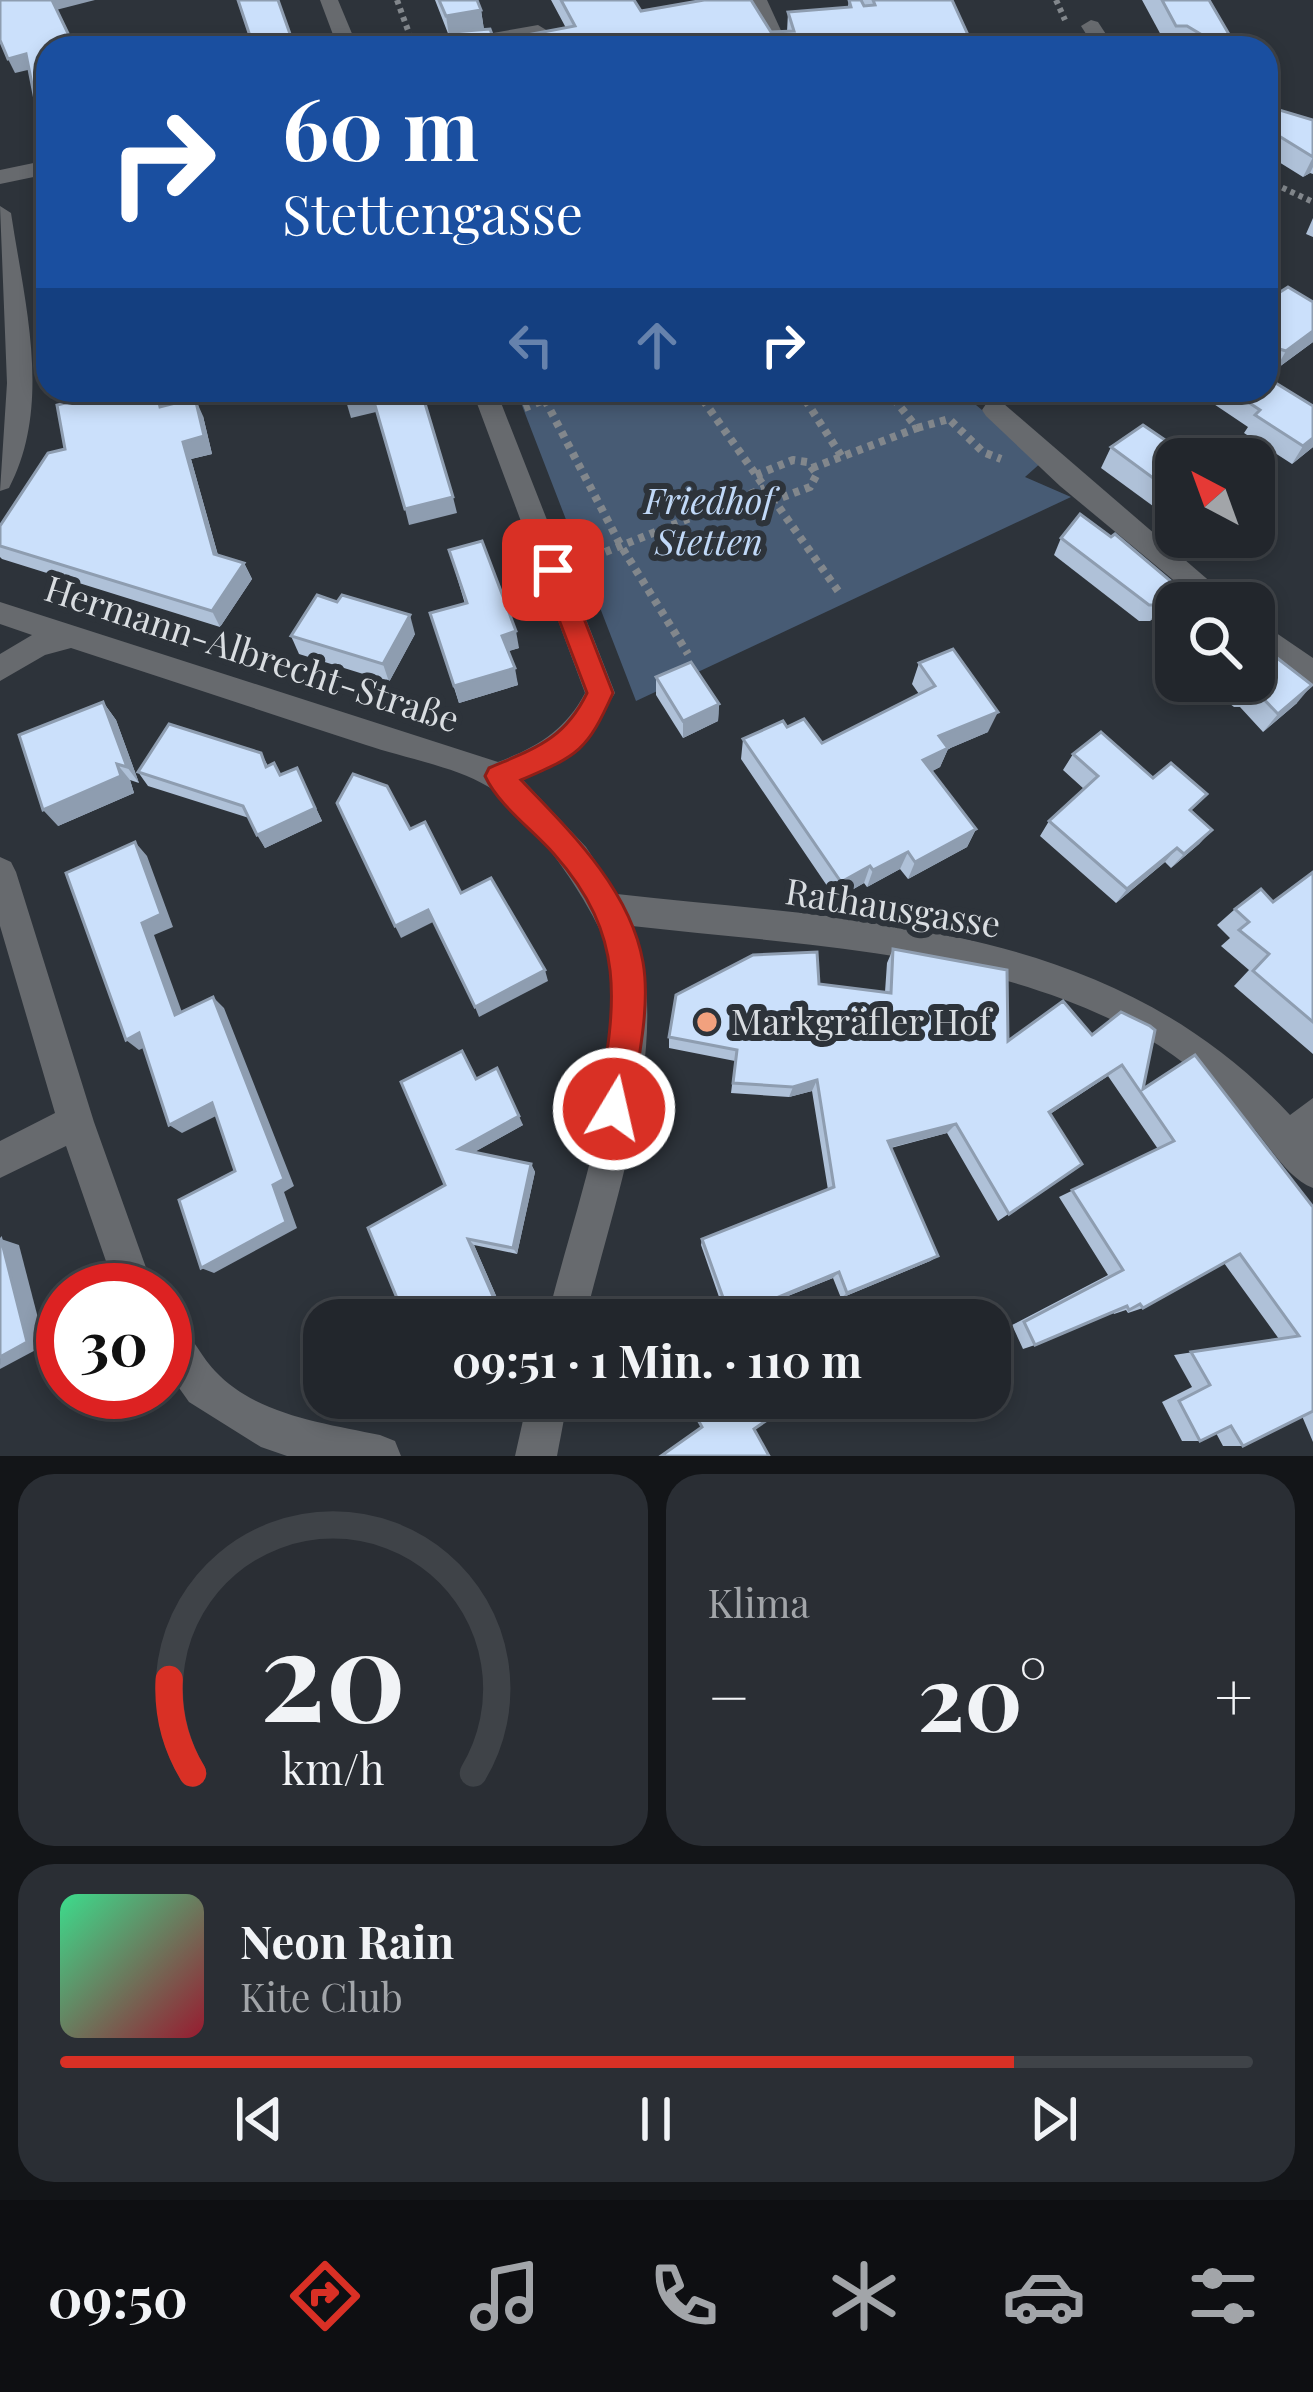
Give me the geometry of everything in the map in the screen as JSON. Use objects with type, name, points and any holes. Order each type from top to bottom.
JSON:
[{"type":"street","points":[[329,0],[343,36]]},
{"type":"street","points":[[758,0],[774,36]]},
{"type":"street","points":[[1091,26],[1097,36]]},
{"type":"street","points":[[510,36],[538,31]]},
{"type":"street","points":[[0,178],[36,170]]},
{"type":"street","points":[[0,213],[19,378],[16,448],[0,481]]},
{"type":"street","points":[[489,403],[600,693],[581,733],[547,756],[499,776],[568,848],[608,908],[628,962],[626,1034],[609,1148],[571,1299]]},
{"type":"street","points":[[994,410],[1069,479],[1195,582]]},
{"type":"street","name":"Hermann-Albrecht-Straße","points":[[0,613],[499,776]]},
{"type":"street","points":[[0,669],[37,644],[76,635]]},
{"type":"street","points":[[1275,646],[1313,674]]},
{"type":"street","points":[[0,872],[76,1122],[126,1263]]},
{"type":"street","name":"Rathausgasse","points":[[608,908],[958,950],[1061,980],[1161,1027],[1301,1128],[1313,1169]]},
{"type":"street","points":[[0,1160],[76,1122]]},
{"type":"street","points":[[192,1373],[203,1388],[275,1433],[380,1456]]},
{"type":"street","points":[[536,1456],[544,1419]]},
{"type":"path","points":[[397,0],[410,36]]},
{"type":"path","points":[[1278,186],[1313,202]]},
{"type":"path","points":[[546,402],[621,546],[688,654]]},
{"type":"path","points":[[704,402],[842,595]]},
{"type":"path","points":[[807,402],[842,457]]},
{"type":"path","points":[[896,402],[917,428]]},
{"type":"path","points":[[812,468],[949,418],[983,452],[1000,459]]},
{"type":"path","points":[[756,475],[793,460],[818,474],[810,487],[775,500]]},
{"type":"path","points":[[553,570],[765,488]]},
{"type":"green space","name":"Friedhof Stetten","points":[[521,402],[972,402],[1043,461],[1025,477],[1071,497],[636,701]]},
{"type":"building","points":[[0,0],[52,0],[69,36],[36,36],[36,105],[26,54],[8,59],[0,40]]},
{"type":"building","points":[[238,0],[278,0],[291,36],[250,36]]},
{"type":"building","points":[[439,0],[477,0],[481,10],[446,16]]},
{"type":"building","points":[[561,0],[634,0],[641,11],[704,0],[751,0],[771,32],[794,31],[788,12],[851,7],[849,0],[861,0],[864,6],[875,5],[873,0],[952,0],[968,36],[522,36],[575,26]]},
{"type":"building","points":[[1162,0],[1209,0],[1230,36],[1204,36],[1187,26],[1176,26]]},
{"type":"building","points":[[490,29],[493,36],[455,36],[453,32]]},
{"type":"building","points":[[1278,110],[1313,120],[1313,157],[1278,135]]},
{"type":"building","points":[[1288,287],[1313,302],[1313,331],[1286,351],[1278,349],[1278,293]]},
{"type":"building","points":[[1278,384],[1313,406],[1313,438],[1303,446],[1255,415],[1260,410],[1248,402],[1278,402]]},
{"type":"building","points":[[159,402],[160,407],[196,402],[204,436],[183,442],[214,554],[244,563],[212,611],[0,546],[0,526],[48,453],[65,449],[57,405]]},
{"type":"building","points":[[374,402],[425,402],[453,497],[405,509]]},
{"type":"building","points":[[1143,425],[1162,438],[1155,438],[1155,479],[1111,447]]},
{"type":"building","points":[[1080,514],[1111,537],[1115,534],[1172,582],[1155,582],[1155,605],[1149,605],[1061,538]]},
{"type":"building","points":[[482,541],[516,631],[502,636],[515,668],[454,686],[430,613],[467,603],[449,550]]},
{"type":"building","points":[[317,595],[337,602],[342,595],[410,615],[383,664],[291,636]]},
{"type":"building","points":[[953,649],[998,712],[939,736],[948,748],[923,760],[976,829],[915,862],[908,852],[841,882],[743,739],[783,721],[787,727],[804,719],[822,743],[935,686],[919,663]]},
{"type":"building","points":[[1275,656],[1312,685],[1278,714],[1266,702],[1275,702]]},
{"type":"building","points":[[691,662],[719,704],[683,721],[656,677]]},
{"type":"building","points":[[103,702],[127,767],[117,764],[121,776],[43,810],[19,735]]},
{"type":"building","points":[[169,724],[261,753],[266,767],[274,763],[280,775],[297,768],[315,808],[257,835],[243,806],[138,772]]},
{"type":"building","points":[[1101,732],[1153,778],[1171,763],[1207,794],[1190,810],[1212,830],[1184,854],[1177,848],[1127,889],[1049,821],[1098,776],[1073,754]]},
{"type":"building","points":[[353,774],[387,786],[410,829],[425,822],[461,893],[491,878],[545,970],[475,1007],[428,910],[395,926],[337,803]]},
{"type":"building","points":[[135,842],[161,914],[142,923],[175,1015],[213,997],[284,1179],[273,1185],[286,1222],[201,1268],[179,1200],[235,1171],[212,1103],[169,1125],[139,1033],[126,1040],[66,873]]},
{"type":"building","points":[[1313,872],[1313,1022],[1253,971],[1269,954],[1239,930],[1249,922],[1235,909],[1261,889],[1273,902]]},
{"type":"building","points":[[893,949],[1007,970],[1008,1041],[1063,1001],[1092,1035],[1121,1012],[1155,1030],[1143,1089],[1195,1055],[1313,1207],[1313,1411],[1243,1446],[1231,1426],[1200,1441],[1179,1401],[1210,1385],[1191,1352],[1299,1336],[1240,1254],[1143,1308],[1140,1304],[1129,1310],[1127,1306],[1035,1345],[1024,1322],[1123,1270],[1072,1190],[1174,1141],[1122,1065],[1049,1112],[1082,1164],[1009,1214],[956,1124],[888,1141],[938,1256],[847,1293],[839,1272],[774,1299],[724,1299],[702,1239],[834,1187],[817,1080],[793,1087],[733,1083],[737,1050],[669,1037],[676,995],[753,955],[817,952],[819,984],[891,993]]},
{"type":"building","points":[[462,1051],[476,1079],[497,1068],[519,1116],[459,1149],[531,1164],[513,1248],[468,1239],[494,1299],[397,1299],[368,1228],[445,1185],[401,1082]]},
{"type":"building","points":[[0,1240],[27,1342],[0,1357]]},
{"type":"building","points":[[698,1419],[769,1419],[754,1429],[769,1456],[661,1456],[702,1427]]},
{"type":"place","name":"Markgräfler Hof","points":[[707,1022]]},
{"type":"route","points":[[553,570],[600,693],[581,733],[547,756],[499,776],[568,848],[608,908],[628,962],[626,1034],[614,1109]]}]
